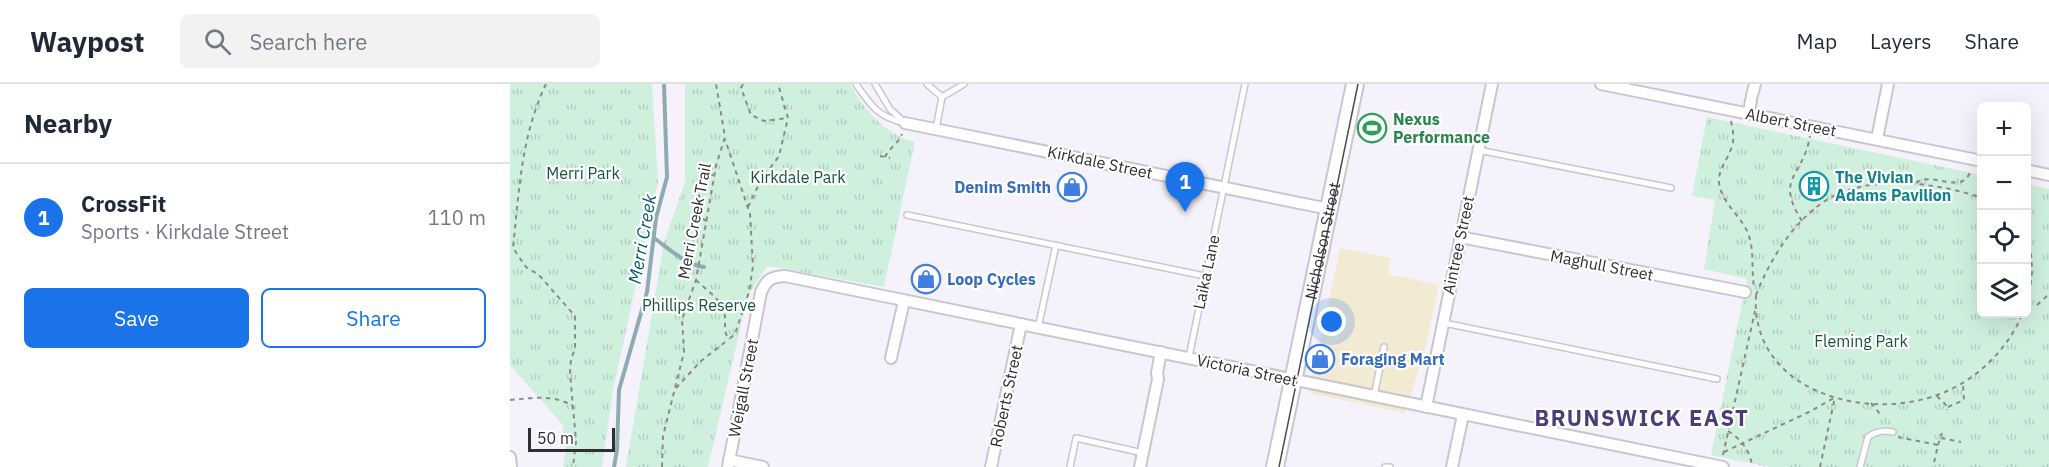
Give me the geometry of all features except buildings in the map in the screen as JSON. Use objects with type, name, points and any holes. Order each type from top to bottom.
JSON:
[{"type":"main road","name":"Nicholson Street","points":[[1275,467],[1355,84]]},
{"type":"street","name":"Aintree Street","points":[[1426,407],[1492,84]]},
{"type":"street","name":"Albert Street","points":[[1601,84],[1647,88],[1733,110],[1977,160]]},
{"type":"street","points":[[1877,140],[1888,84]]},
{"type":"street","points":[[1749,113],[1753,93]]},
{"type":"street","name":"Kirkdale Street","points":[[905,123],[1329,209]]},
{"type":"street","points":[[2031,171],[2049,175]]},
{"type":"street","name":"Maghull Street","points":[[1460,237],[1745,292]]},
{"type":"street","name":"Victoria Street","points":[[772,277],[785,276],[1722,467]]},
{"type":"street","name":"Weigall Street","points":[[728,464],[761,292],[766,280],[772,277]]},
{"type":"street","points":[[891,358],[904,301]]},
{"type":"street","name":"Roberts Street","points":[[991,467],[1021,324]]},
{"type":"street","points":[[1140,467],[1158,380],[1163,374],[1164,353]]},
{"type":"street","points":[[1452,467],[1463,415]]},
{"type":"street","points":[[510,458],[511,467]]},
{"type":"street","points":[[728,464],[763,467]]},
{"type":"lane","points":[[856,84],[870,103],[887,119],[905,123]]},
{"type":"lane","points":[[875,84],[890,109],[905,123]]},
{"type":"lane","points":[[927,84],[942,97]]},
{"type":"lane","points":[[936,129],[942,97],[964,84]]},
{"type":"lane","name":"Laika Lane","points":[[1189,357],[1245,84]]},
{"type":"lane","points":[[1478,150],[1671,188]]},
{"type":"lane","points":[[907,215],[1205,276]]},
{"type":"lane","points":[[1038,328],[1056,245]]},
{"type":"lane","points":[[1442,323],[1717,379]]},
{"type":"lane","points":[[1374,396],[1384,347]]},
{"type":"lane","points":[[1860,467],[1868,437],[1884,430],[1893,432]]},
{"type":"lane","points":[[1070,467],[1076,438],[1143,453]]},
{"type":"lane","points":[[1385,467],[1390,467]]},
{"type":"path","points":[[546,84],[537,107],[521,166],[513,248],[526,267],[539,275],[575,316],[575,350],[571,359],[570,373],[576,441],[573,467]]},
{"type":"path","name":"Merri Creek Trail","points":[[662,467],[663,436],[684,352],[682,319],[696,280],[714,175],[725,137],[716,84]]},
{"type":"path","points":[[742,84],[741,88],[751,115],[764,121],[788,118]]},
{"type":"path","points":[[748,207],[760,182],[779,156],[788,118],[778,84]]},
{"type":"path","points":[[1722,467],[1756,295],[1754,262],[1747,231],[1724,198],[1720,187],[1721,167],[1732,148],[1733,110]]},
{"type":"path","points":[[885,158],[889,148],[900,139],[905,123]]},
{"type":"path","points":[[1802,221],[1791,203],[1790,182],[1806,155],[1813,126]]},
{"type":"path","points":[[675,389],[701,361],[735,334],[753,274],[750,214],[725,137]]},
{"type":"path","points":[[1916,183],[1922,180],[1960,183],[1969,175],[1977,160]]},
{"type":"path","points":[[707,221],[699,217],[699,173],[714,175]]},
{"type":"path","points":[[1756,295],[1773,258],[1787,237],[1822,202],[1853,189],[1886,184],[1916,183],[1977,197]]},
{"type":"path","points":[[2031,240],[2034,245]]},
{"type":"path","points":[[696,280],[724,311],[725,335],[729,339]]},
{"type":"path","points":[[2037,300],[2035,307],[2049,294]]},
{"type":"path","points":[[1755,309],[1763,340],[1776,363],[1800,383],[1835,398],[1871,403],[1905,403],[1936,396],[1963,384],[1985,369],[2007,349]]},
{"type":"path","points":[[1936,396],[1947,408],[1964,400],[1963,384]]},
{"type":"path","points":[[510,400],[544,396],[561,399],[573,406]]},
{"type":"path","points":[[1724,452],[1835,398]]},
{"type":"path","points":[[1820,467],[1835,398]]},
{"type":"path","points":[[1871,403],[1880,414]]},
{"type":"path","points":[[1728,431],[1742,443],[1752,467]]},
{"type":"path","points":[[1893,432],[1893,436],[1938,445]]},
{"type":"path","points":[[1933,467],[1942,433]]},
{"type":"path","points":[[1941,438],[1961,442]]},
{"type":"shaded area","points":[[1340,248],[1391,258],[1388,274],[1439,285],[1426,345],[1405,413],[1309,393]]},
{"type":"green space","name":"Merri Park","points":[[510,84],[652,84],[658,182],[613,391],[602,467],[563,467],[566,450],[562,424],[510,365]]},
{"type":"green space","name":"Kirkdale Park","points":[[685,84],[850,84],[862,103],[877,120],[895,134],[915,142],[884,287],[767,266],[748,296],[708,467],[626,467],[664,242],[685,182]]},
{"type":"green space","name":"Fleming Park","points":[[1707,117],[1977,174],[1977,318],[2031,318],[2031,185],[2049,189],[2049,467],[1769,467],[1711,455],[1747,279],[1704,269],[1715,200],[1692,196]]},
{"type":"waterway","name":"Merri Creek","points":[[614,467],[617,450],[619,390],[647,292],[656,218],[667,177],[664,84]]},
{"type":"waterway","points":[[654,238],[684,259],[704,267]]},
{"type":"tram line","points":[[1279,467],[1358,84]]},
{"type":"place","name":"Nexus Performance","points":[[1372,128]]},
{"type":"place","name":"The Vivian Adams Pavilion","points":[[1814,186]]},
{"type":"place","name":"Denim Smith","points":[[1072,187]]},
{"type":"place","name":"CrossFit","points":[[1185,212]]},
{"type":"place","name":"Loop Cycles","points":[[926,279]]},
{"type":"place","name":"Foraging Mart","points":[[1320,359]]},
{"type":"district","name":"BRUNSWICK EAST","points":[[1642,417]]},
{"type":"park label","name":"Phillips Reserve","points":[[699,305]]}]
